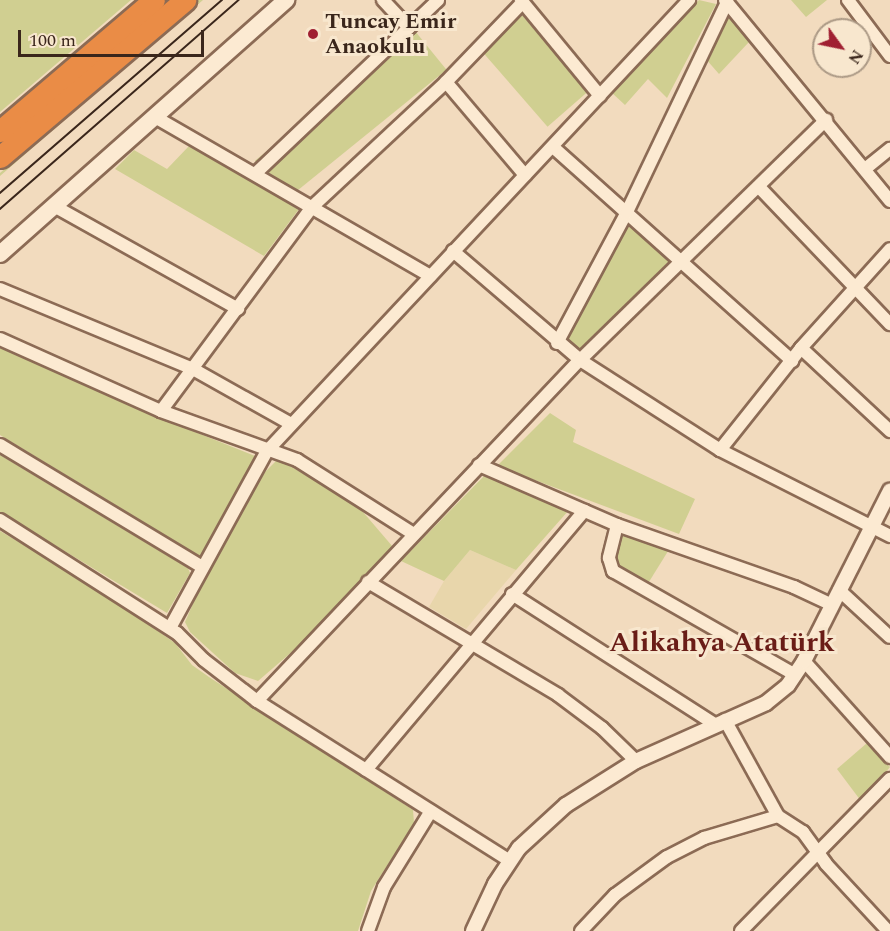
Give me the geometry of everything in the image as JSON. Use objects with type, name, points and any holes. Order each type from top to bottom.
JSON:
[{"type":"highway","points":[[0,131],[153,0]]},
{"type":"highway","points":[[0,158],[185,0]]},
{"type":"main road","points":[[0,254],[286,0]]},
{"type":"street","points":[[383,0],[410,28]]},
{"type":"street","points":[[256,173],[438,0]]},
{"type":"street","points":[[170,628],[267,451],[689,0]]},
{"type":"street","points":[[848,0],[886,41],[890,56]]},
{"type":"street","points":[[161,411],[312,207],[446,82],[522,1],[600,96]]},
{"type":"street","points":[[557,343],[626,214],[726,1],[826,120],[890,201]]},
{"type":"street","points":[[446,82],[525,176]]},
{"type":"street","points":[[155,117],[256,173],[430,276]]},
{"type":"street","points":[[257,701],[412,533],[580,360],[826,120]]},
{"type":"street","points":[[553,147],[792,361]]},
{"type":"street","points":[[865,169],[890,149]]},
{"type":"street","points":[[759,187],[890,324]]},
{"type":"street","points":[[54,206],[238,309]]},
{"type":"street","points":[[720,450],[801,348],[890,249]]},
{"type":"street","points":[[453,250],[557,343],[580,360],[720,450],[871,524],[890,536]]},
{"type":"street","points":[[0,289],[193,369],[291,424]]},
{"type":"street","points":[[0,339],[161,411],[297,460],[412,533]]},
{"type":"street","points":[[801,348],[890,431]]},
{"type":"street","points":[[0,445],[202,567]]},
{"type":"street","points":[[479,465],[616,525],[794,587],[832,605]]},
{"type":"street","points":[[473,931],[510,861],[529,836],[566,805],[636,761],[766,703],[795,675],[890,491]]},
{"type":"street","points":[[366,770],[471,641],[584,511]]},
{"type":"street","points":[[0,520],[170,628],[204,660],[257,701],[510,861]]},
{"type":"street","points":[[616,525],[609,558],[613,571],[795,675]]},
{"type":"street","points":[[368,582],[471,641],[591,719],[636,761]]},
{"type":"street","points":[[839,590],[890,637]]},
{"type":"street","points":[[512,594],[721,723],[778,816],[803,832],[819,855],[883,930]]},
{"type":"street","points":[[804,661],[890,757]]},
{"type":"street","points":[[741,931],[819,855],[890,779]]},
{"type":"street","points":[[368,931],[384,887],[431,811]]},
{"type":"street","points":[[581,931],[615,896],[667,856],[704,838],[778,816]]},
{"type":"shaded area","points":[[0,0],[131,0],[0,112]]},
{"type":"shaded area","points":[[198,0],[203,0],[0,176],[0,173]]},
{"type":"shaded area","points":[[699,0],[716,4],[667,98],[648,79],[625,105],[611,92]]},
{"type":"shaded area","points":[[791,0],[827,0],[806,17]]},
{"type":"shaded area","points":[[727,14],[749,42],[719,74],[705,58]]},
{"type":"shaded area","points":[[522,15],[588,91],[548,127],[481,50]]},
{"type":"shaded area","points":[[415,31],[446,70],[286,199],[255,161]]},
{"type":"shaded area","points":[[189,146],[299,209],[264,256],[115,169],[134,150],[167,169]]},
{"type":"shaded area","points":[[627,223],[669,261],[579,354],[564,341]]},
{"type":"shaded area","points":[[0,345],[143,411],[255,456],[201,557],[0,435]]},
{"type":"shaded area","points":[[550,413],[576,430],[573,442],[695,499],[679,534],[497,466]]},
{"type":"shaded area","points":[[0,455],[188,568],[190,573],[167,613],[0,512]]},
{"type":"shaded area","points":[[278,459],[357,505],[393,547],[301,644],[258,681],[235,673],[190,632],[185,622],[208,569],[265,472]]},
{"type":"shaded area","points":[[484,476],[569,510],[516,570],[470,550],[444,581],[401,561]]},
{"type":"shaded area","points":[[0,531],[92,585],[175,643],[192,665],[209,677],[413,810],[414,823],[371,891],[358,931],[0,931]]},
{"type":"shaded area","points":[[621,534],[670,548],[647,585],[615,564],[616,538]]},
{"type":"shaded area","points":[[470,550],[516,570],[466,629],[429,607],[444,581]]},
{"type":"shaded area","points":[[867,743],[890,767],[861,801],[837,769]]},
{"type":"tram line","points":[[0,193],[222,0]]},
{"type":"tram line","points":[[0,209],[239,0]]},
{"type":"place","name":"Tuncay Emir Anaokulu","points":[[313,34]]},
{"type":"district","name":"Alikahya Atatürk","points":[[722,643]]}]
